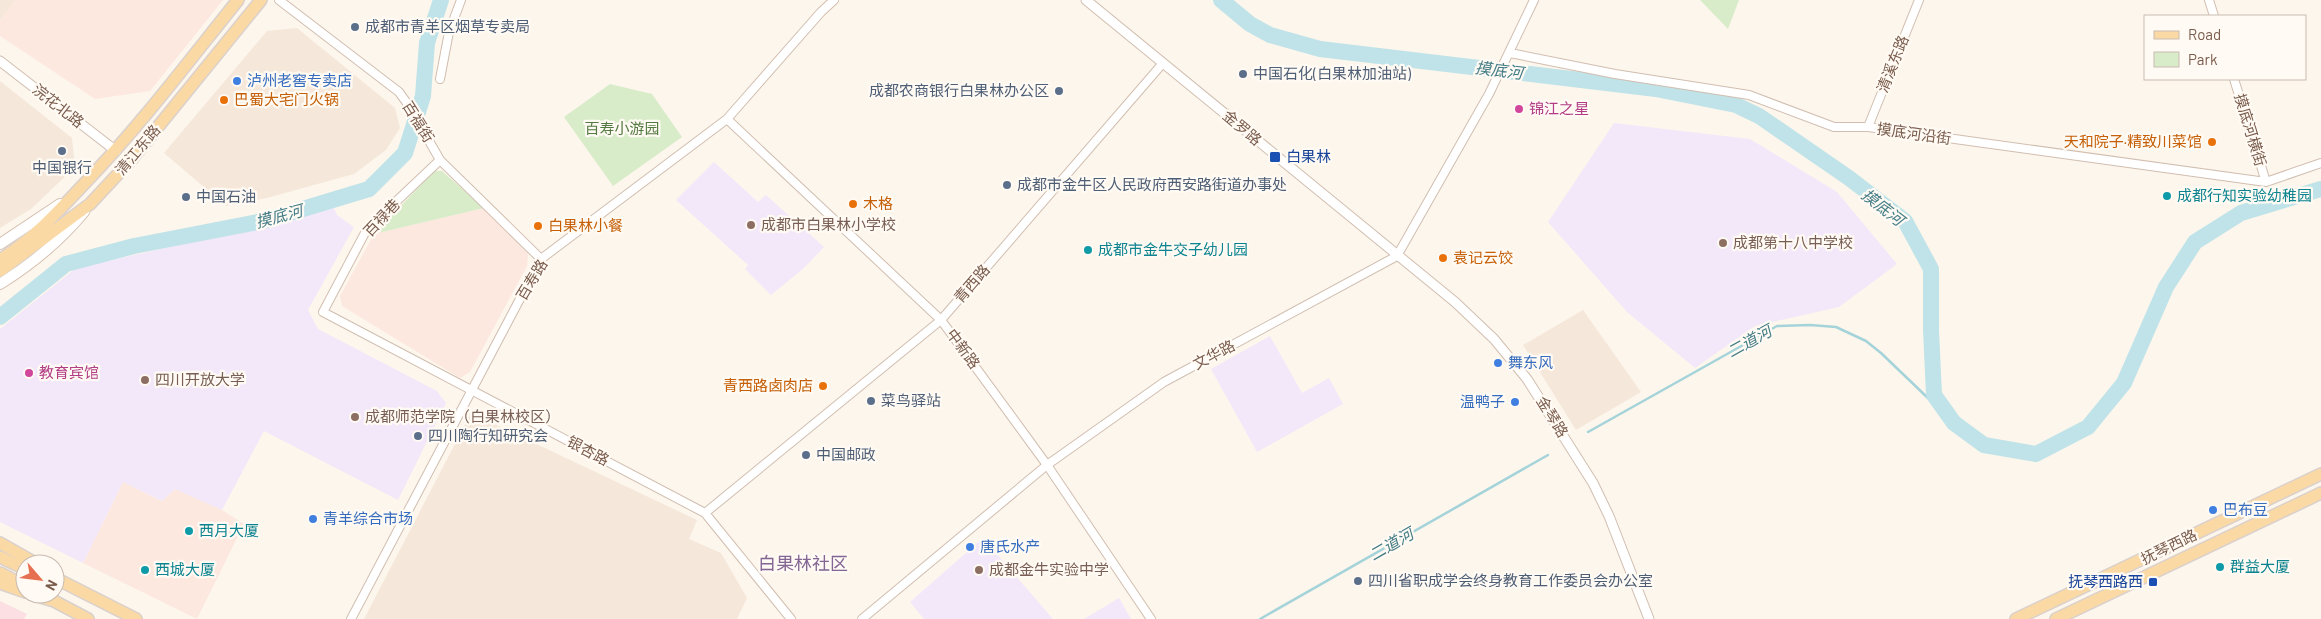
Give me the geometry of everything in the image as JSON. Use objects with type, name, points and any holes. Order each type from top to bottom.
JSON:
[{"type":"main road","name":"清江东路","points":[[32,243],[116,151],[238,0]]},
{"type":"main road","name":"清江东路","points":[[0,284],[37,259],[67,232],[130,160],[261,0]]},
{"type":"main road","points":[[0,244],[77,192]]},
{"type":"main road","points":[[0,260],[32,243],[90,204]]},
{"type":"main road","points":[[0,271],[32,243]]},
{"type":"main road","name":"抚琴西路","points":[[2016,619],[2321,474]]},
{"type":"main road","name":"抚琴西路","points":[[2056,619],[2321,493]]},
{"type":"main road","points":[[0,542],[20,554]]},
{"type":"main road","points":[[0,557],[15,564]]},
{"type":"main road","points":[[0,573],[15,581]]},
{"type":"main road","points":[[0,583],[15,588]]},
{"type":"main road","points":[[65,584],[136,619]]},
{"type":"main road","points":[[61,604],[88,619]]},
{"type":"street","name":"百福街","points":[[279,0],[399,92],[440,160],[541,259]]},
{"type":"street","points":[[440,80],[449,32],[461,0]]},
{"type":"street","name":"百寿路","points":[[351,619],[541,259],[727,119],[821,12],[834,0]]},
{"type":"street","name":"金罗路","points":[[1086,0],[1397,256]]},
{"type":"street","points":[[1397,256],[1490,94],[1534,0]]},
{"type":"street","name":"清溪东路","points":[[1868,127],[1919,0]]},
{"type":"street","points":[[2209,0],[2214,15]]},
{"type":"street","name":"摸底河沿街","points":[[1510,53],[1615,74],[1749,95],[1834,127],[1868,127],[2266,182],[2321,163]]},
{"type":"street","name":"浣花北路","points":[[0,61],[116,151]]},
{"type":"street","name":"青西路","points":[[706,513],[941,320],[1163,63]]},
{"type":"street","name":"摸底河横街","points":[[2234,80],[2266,182]]},
{"type":"street","name":"中新路","points":[[727,119],[941,320],[1047,465],[1151,619]]},
{"type":"street","name":"百禄巷","points":[[323,312],[368,229],[440,160]]},
{"type":"street","name":"文华路","points":[[862,619],[1047,465],[1164,382],[1397,256]]},
{"type":"street","name":"金琴路","points":[[1397,256],[1455,302],[1494,339],[1527,379],[1593,483],[1609,516],[1649,619]]},
{"type":"street","name":"银杏路","points":[[323,312],[706,513],[792,619]]},
{"type":"shaded area","points":[[0,0],[16,0],[0,20]]},
{"type":"shaded area","points":[[16,0],[223,0],[150,91],[95,99],[0,36],[0,20]]},
{"type":"shaded area","points":[[297,28],[395,108],[400,128],[386,150],[354,174],[267,198],[226,206],[164,153],[267,31]]},
{"type":"shaded area","points":[[0,81],[72,138],[75,167],[31,209],[0,228]]},
{"type":"shaded area","name":"成都第十八中学校","points":[[1614,123],[1750,139],[1837,192],[1897,264],[1839,307],[1755,326],[1695,368],[1627,312],[1548,222]]},
{"type":"shaded area","name":"成都市白果林小学校","points":[[714,162],[758,202],[766,195],[824,247],[804,268],[771,295],[745,269],[748,265],[676,200]]},
{"type":"shaded area","name":"四川开放大学","points":[[333,206],[337,215],[354,227],[308,310],[318,329],[437,391],[446,403],[398,500],[264,431],[222,510],[175,489],[162,501],[123,482],[83,563],[0,522],[0,329],[76,268],[259,227]]},
{"type":"shaded area","points":[[484,208],[528,254],[527,266],[470,372],[460,378],[342,306],[340,296],[374,234]]},
{"type":"shaded area","points":[[1583,310],[1641,392],[1576,430],[1523,345]]},
{"type":"shaded area","points":[[1270,336],[1302,393],[1329,378],[1343,404],[1257,452],[1211,369]]},
{"type":"shaded area","points":[[471,413],[697,520],[689,539],[721,553],[747,598],[737,619],[364,619]]},
{"type":"shaded area","points":[[123,482],[162,501],[175,489],[222,510],[244,524],[197,619],[83,563]]},
{"type":"shaded area","name":"成都金牛实验中学","points":[[983,538],[1053,619],[924,619],[910,602]]},
{"type":"shaded area","name":"成都金牛实验中学","points":[[1119,598],[1131,619],[1084,619]]},
{"type":"shaded area","points":[[0,601],[27,614],[24,619],[0,619]]},
{"type":"green space","points":[[1700,0],[1739,0],[1728,29]]},
{"type":"green space","name":"百寿小游园","points":[[610,84],[652,94],[682,137],[613,186],[564,117]]},
{"type":"green space","points":[[434,171],[442,171],[484,208],[374,234]]},
{"type":"waterway","name":"摸底河","points":[[0,317],[66,264],[134,246],[263,221],[369,189],[405,153],[423,96],[427,43],[441,0]]},
{"type":"waterway","name":"摸底河","points":[[1221,0],[1250,24],[1270,35],[1320,49],[1656,89],[1736,105],[1759,116],[1849,178],[1905,221],[1931,269],[1934,395],[1954,423],[1984,445],[2036,454],[2088,427],[2124,383],[2166,287],[2195,242],[2241,213],[2321,189]]},
{"type":"waterway","name":"二道河","points":[[1588,432],[1777,326],[1810,325],[1836,327],[1866,341],[1954,423]]},
{"type":"waterway","name":"二道河","points":[[1260,619],[1548,455]]},
{"type":"place","name":"成都市青羊区烟草专卖局","points":[[355,27]]},
{"type":"place","name":"中国石化(白果林加油站)","points":[[1243,74]]},
{"type":"place","name":"泸州老窖专卖店","points":[[237,81]]},
{"type":"place","name":"成都农商银行白果林办公区","points":[[1059,91]]},
{"type":"place","name":"巴蜀大宅门火锅","points":[[224,100]]},
{"type":"place","name":"锦江之星","points":[[1519,109]]},
{"type":"place","name":"天和院子·精致川菜馆","points":[[2212,142]]},
{"type":"place","name":"中国银行","points":[[62,151]]},
{"type":"place","name":"白果林","points":[[1275,157]]},
{"type":"place","name":"成都市金牛区人民政府西安路街道办事处","points":[[1007,185]]},
{"type":"place","name":"成都行知实验幼稚园","points":[[2167,196]]},
{"type":"place","name":"中国石油","points":[[186,197]]},
{"type":"place","name":"木格","points":[[853,204]]},
{"type":"place","name":"成都市白果林小学校","points":[[751,225]]},
{"type":"place","name":"白果林小餐","points":[[538,226]]},
{"type":"place","name":"成都第十八中学校","points":[[1723,243]]},
{"type":"place","name":"成都市金牛交子幼儿园","points":[[1088,250]]},
{"type":"place","name":"袁记云饺","points":[[1443,258]]},
{"type":"place","name":"舞东风","points":[[1498,363]]},
{"type":"place","name":"教育宾馆","points":[[29,373]]},
{"type":"place","name":"四川开放大学","points":[[145,380]]},
{"type":"place","name":"青西路卤肉店","points":[[823,386]]},
{"type":"place","name":"菜鸟驿站","points":[[871,401]]},
{"type":"place","name":"温鸭子","points":[[1515,402]]},
{"type":"place","name":"成都师范学院（白果林校区）","points":[[355,417]]},
{"type":"place","name":"四川陶行知研究会","points":[[418,436]]},
{"type":"place","name":"中国邮政","points":[[806,455]]},
{"type":"place","name":"巴布豆","points":[[2213,510]]},
{"type":"place","name":"青羊综合市场","points":[[313,519]]},
{"type":"place","name":"西月大厦","points":[[189,531]]},
{"type":"place","name":"唐氏水产","points":[[970,547]]},
{"type":"place","name":"群益大厦","points":[[2220,567]]},
{"type":"place","name":"西城大厦","points":[[145,570]]},
{"type":"place","name":"成都金牛实验中学","points":[[979,570]]},
{"type":"place","name":"四川省职成学会终身教育工作委员会办公室","points":[[1358,581]]},
{"type":"place","name":"抚琴西路西","points":[[2153,582]]},
{"type":"district","name":"白果林社区","points":[[803,564]]}]
